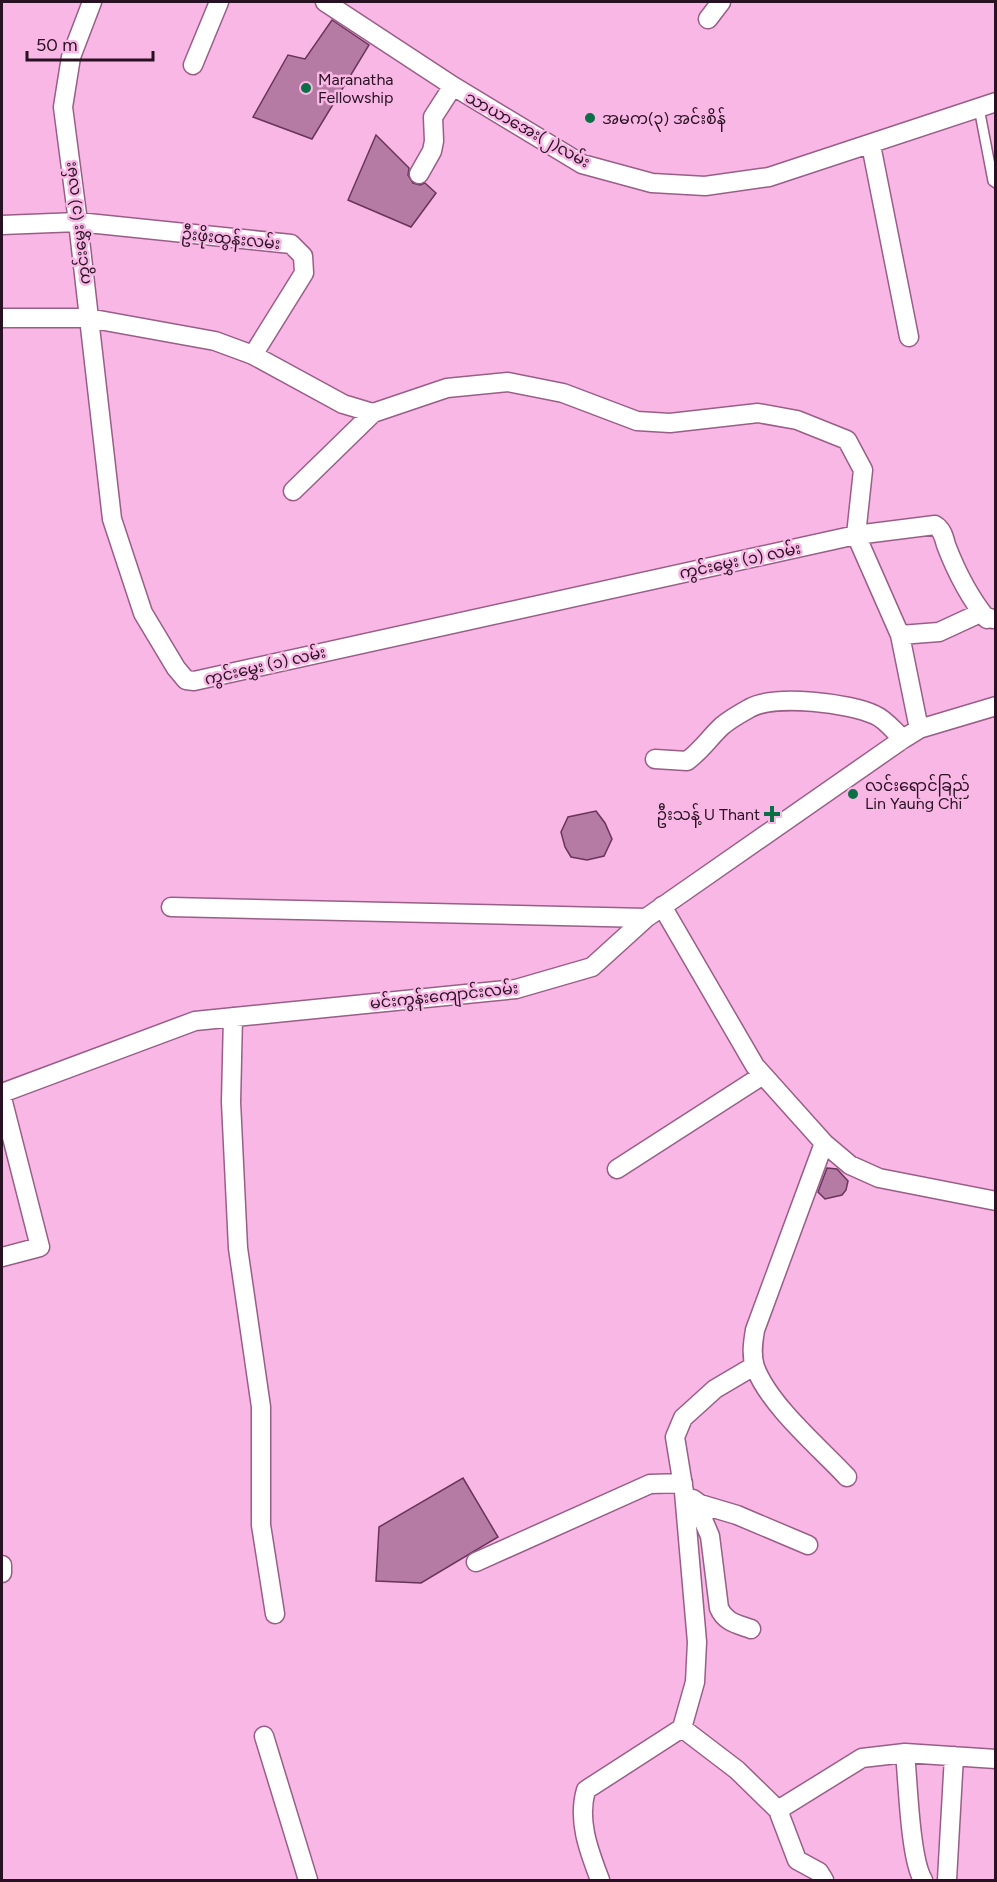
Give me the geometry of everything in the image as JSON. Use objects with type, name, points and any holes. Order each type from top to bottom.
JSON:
[{"type":"street","name":"ကွင်းမွှေး (၁) လမ်း","points":[[92,2],[71,57],[63,107],[112,519],[143,613],[176,668],[186,680],[194,681],[855,534]]},
{"type":"street","points":[[193,65],[219,2]]},
{"type":"street","name":"သာယာအေး(၂)လမ်း","points":[[325,2],[453,86],[582,164],[652,183],[705,186],[769,177],[987,105]]},
{"type":"street","points":[[708,20],[721,2]]},
{"type":"street","points":[[419,174],[432,151],[433,117],[453,86]]},
{"type":"street","points":[[871,145],[909,337]]},
{"type":"street","name":"ဦးဖိုးထွန်းလမ်း","points":[[2,225],[78,222],[291,244],[303,256],[304,273],[253,355]]},
{"type":"street","points":[[2,318],[88,318],[215,340],[253,355],[343,404],[373,413]]},
{"type":"street","points":[[293,491],[373,413],[447,388],[508,382],[563,393],[637,421],[670,423],[758,413],[797,420],[847,440],[863,470],[855,534],[900,634],[919,729]]},
{"type":"street","points":[[855,534],[939,526],[974,604],[991,619]]},
{"type":"street","points":[[900,634],[939,632],[978,614],[991,619]]},
{"type":"street","points":[[655,759],[687,761],[701,751],[723,725],[752,706],[782,701],[820,702],[860,708],[878,716],[903,739]]},
{"type":"street","name":"မင်းကွန်းကျောင်းလမ်း","points":[[2,1093],[195,1021],[516,989],[592,967],[662,906],[903,739],[919,729],[996,706]]},
{"type":"street","points":[[662,906],[755,1066],[825,1143],[850,1166],[879,1178],[996,1201]]},
{"type":"street","points":[[171,907],[646,918]]},
{"type":"street","points":[[233,1017],[231,1102],[238,1248],[261,1407],[261,1525],[275,1614]]},
{"type":"street","points":[[617,1168],[763,1075]]},
{"type":"street","points":[[2,1098],[40,1247],[2,1257]]},
{"type":"street","points":[[825,1143],[754,1330],[752,1350],[754,1366],[777,1404],[848,1477]]},
{"type":"street","points":[[600,1881],[586,1843],[581,1805],[586,1790],[682,1728],[695,1682],[697,1642],[684,1488],[675,1437],[683,1418],[715,1389],[754,1366]]},
{"type":"street","points":[[476,1562],[650,1484],[684,1488],[700,1504],[737,1515],[808,1545]]},
{"type":"street","points":[[700,1504],[710,1536],[719,1608],[723,1617],[751,1629]]},
{"type":"street","points":[[2,1565],[2,1573]]},
{"type":"street","points":[[682,1728],[736,1770],[778,1810],[797,1860],[819,1872],[824,1881]]},
{"type":"street","points":[[264,1736],[308,1881]]},
{"type":"street","points":[[778,1810],[862,1758],[905,1753],[996,1759]]},
{"type":"street","points":[[905,1753],[914,1847],[919,1874],[923,1881]]},
{"type":"street","points":[[947,1881],[954,1756]]},
{"type":"lane","points":[[987,105],[993,181],[996,183]]},
{"type":"building","name":"Maranatha Fellowship","points":[[332,20],[369,45],[312,139],[253,117],[288,55],[305,59]]},
{"type":"building","points":[[376,135],[409,168],[408,175],[413,183],[420,185],[425,183],[436,193],[411,227],[348,200]]},
{"type":"building","points":[[596,811],[605,823],[612,839],[604,856],[587,860],[571,857],[565,847],[561,832],[568,817]]},
{"type":"building","points":[[827,1168],[837,1169],[848,1181],[842,1195],[825,1199],[818,1192]]},
{"type":"building","points":[[463,1478],[498,1537],[421,1583],[376,1581],[379,1527]]},
{"type":"place","name":"Maranatha Fellowship","points":[[306,88]]},
{"type":"place","name":"အမက(၃) အင်းစိန်","points":[[590,118]]},
{"type":"place","name":"လင်းရောင်ခြည် Lin Yaung Chi","points":[[853,794]]},
{"type":"place","name":"ဦးသန့် U Thant","points":[[772,814]]}]
